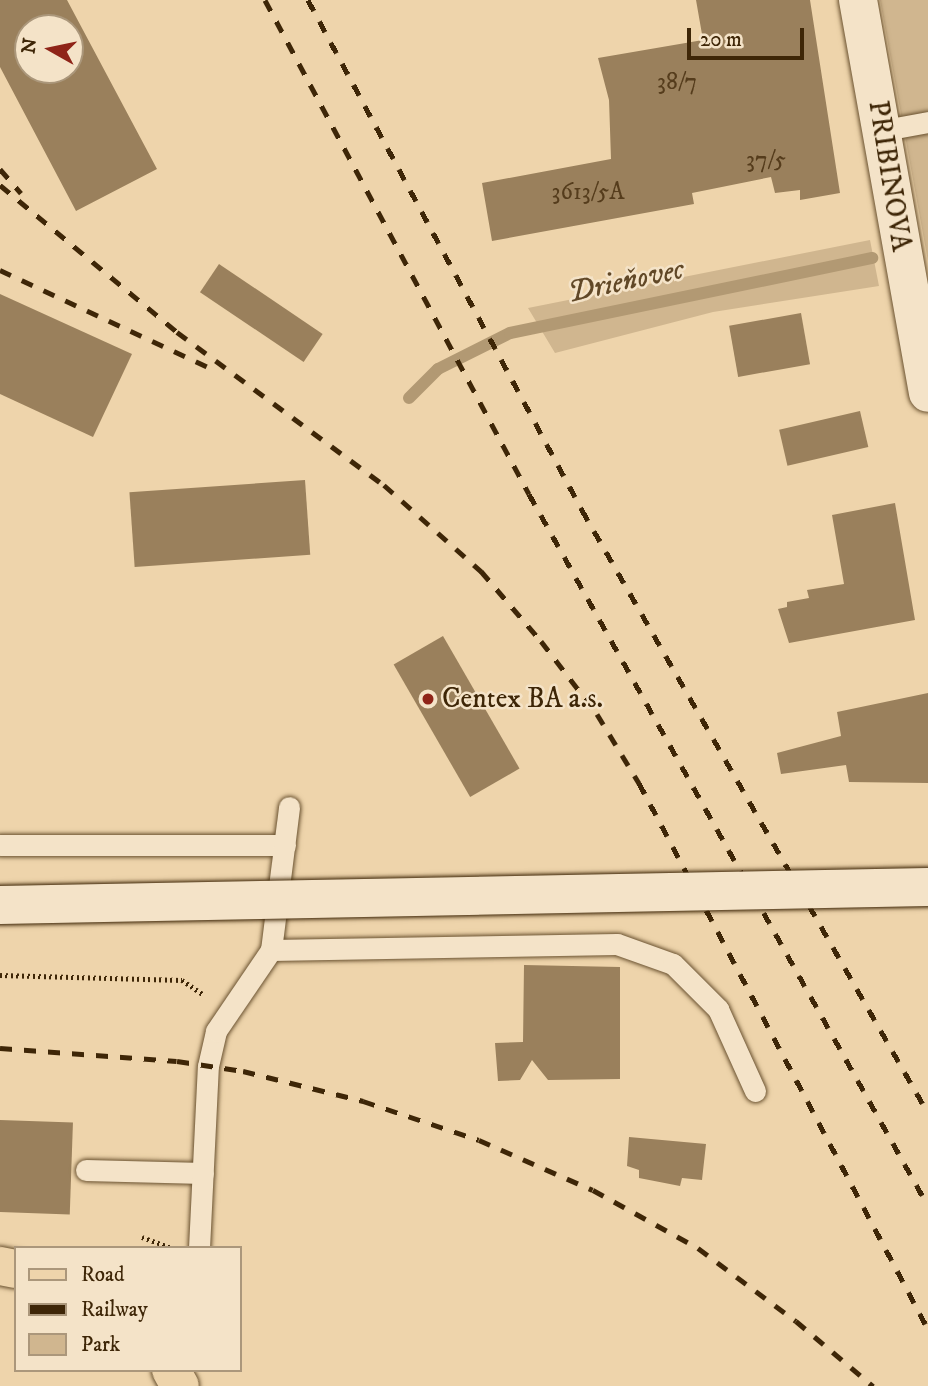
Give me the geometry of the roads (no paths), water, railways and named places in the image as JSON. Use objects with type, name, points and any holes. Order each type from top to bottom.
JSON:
[{"type":"street","name":"PRIBINOVA","points":[[858,0],[877,100],[879,131],[928,393]]},
{"type":"street","points":[[0,905],[928,887]]},
{"type":"lane","points":[[879,131],[928,122]]},
{"type":"lane","points":[[199,1246],[208,1066],[216,1031],[271,950],[289,807]]},
{"type":"lane","points":[[0,845],[285,845]]},
{"type":"lane","points":[[271,950],[617,944],[673,964],[719,1009],[754,1091]]},
{"type":"lane","points":[[86,1170],[203,1173]]},
{"type":"waterway","name":"Drieňovec","points":[[409,398],[438,369],[510,333],[872,258]]},
{"type":"railway","points":[[265,0],[529,494],[928,1206]]},
{"type":"railway","points":[[308,0],[582,510],[928,1113]]},
{"type":"railway","points":[[0,169],[21,193]]},
{"type":"railway","points":[[0,185],[177,332],[384,485],[481,571],[541,641],[597,714],[639,783],[928,1329]]},
{"type":"railway","points":[[0,270],[217,371]]},
{"type":"railway","points":[[0,1048],[177,1061],[243,1071],[363,1101],[479,1140],[593,1190],[698,1248],[796,1321],[873,1386]]},
{"type":"place","name":"Centex BA a.s.","points":[[428,699]]}]
